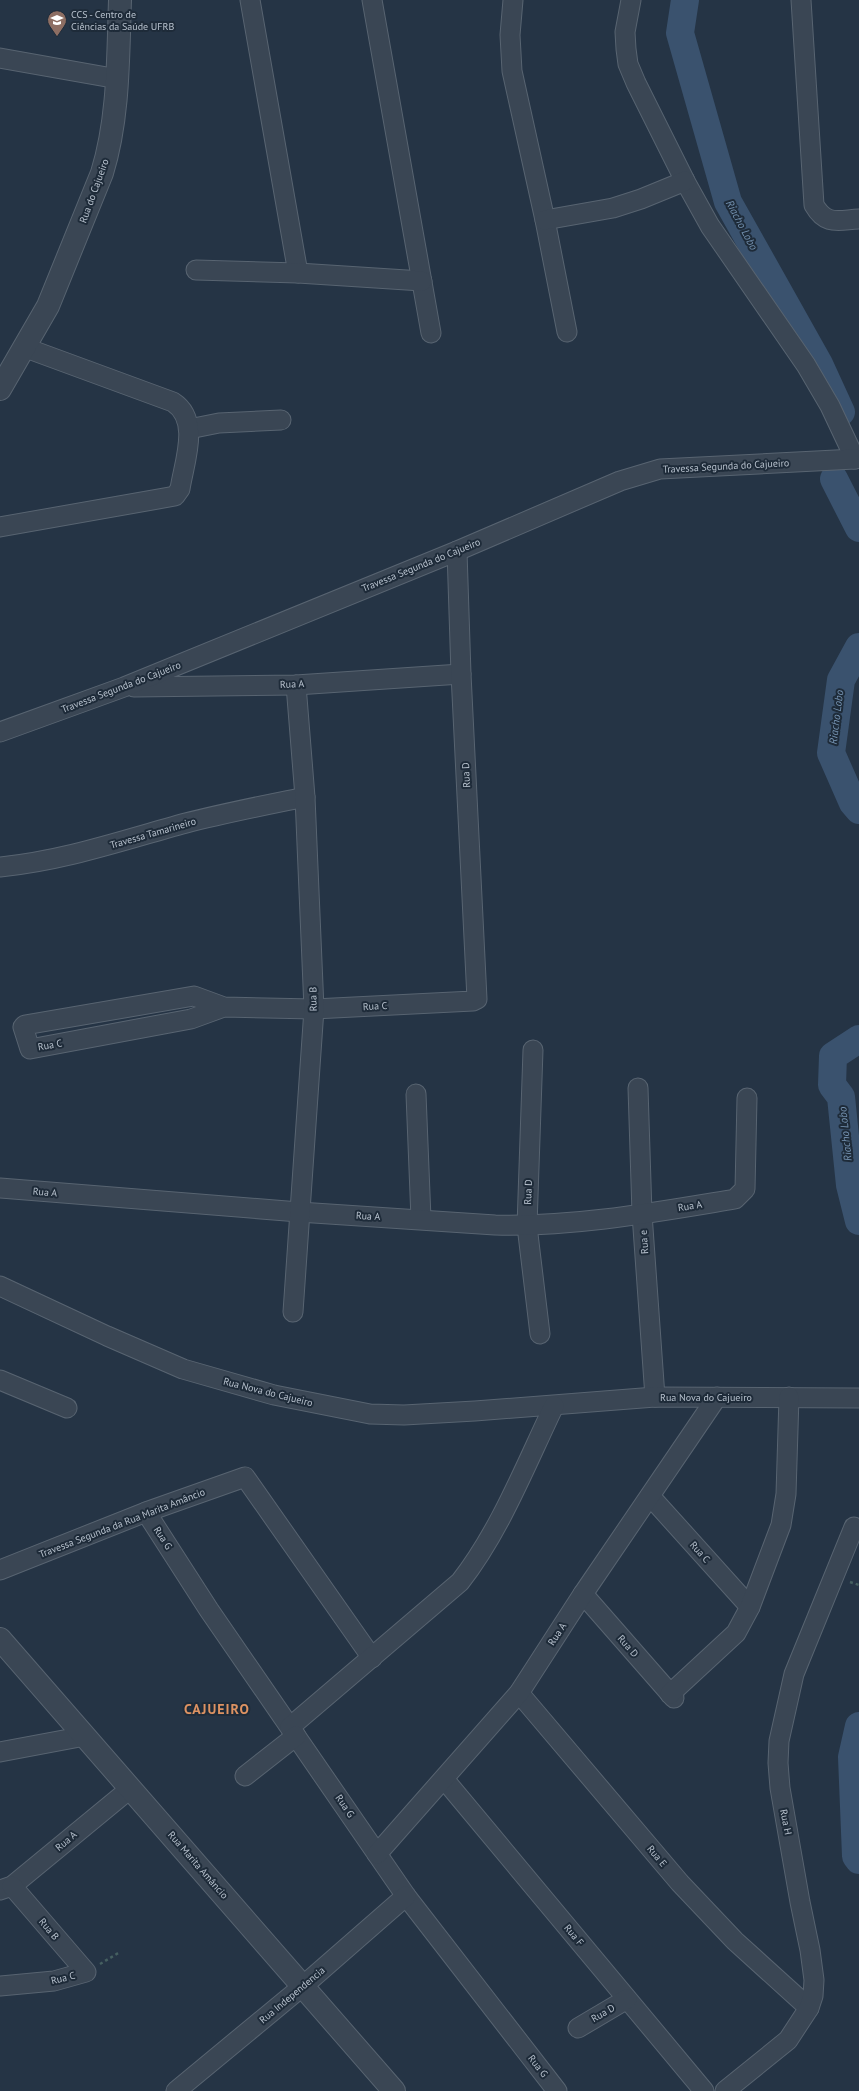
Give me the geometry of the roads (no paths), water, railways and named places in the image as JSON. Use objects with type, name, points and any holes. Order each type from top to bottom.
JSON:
[{"type":"street","name":"Rua do Cajueiro","points":[[0,389],[26,348],[48,306],[107,158],[118,79],[120,0]]},
{"type":"street","points":[[250,0],[298,273]]},
{"type":"street","points":[[372,0],[431,333]]},
{"type":"street","points":[[513,0],[510,35],[512,72],[545,220],[567,332]]},
{"type":"street","points":[[631,0],[625,32],[628,64],[685,181],[710,226],[806,365],[830,406],[857,460]]},
{"type":"street","points":[[801,0],[814,206],[820,216],[828,221],[859,219]]},
{"type":"street","points":[[0,58],[118,79]]},
{"type":"street","points":[[545,220],[613,208],[641,199],[685,181]]},
{"type":"street","points":[[196,270],[298,273],[422,281]]},
{"type":"street","points":[[0,527],[175,496],[180,489],[188,429],[185,413],[179,405],[26,348]]},
{"type":"street","points":[[188,429],[219,423],[281,420]]},
{"type":"street","name":"Travessa Segunda do Cajueiro","points":[[0,732],[124,687],[457,551],[620,481],[670,468],[857,460]]},
{"type":"street","name":"Rua D","points":[[457,551],[461,674],[477,999]]},
{"type":"street","name":"Rua A","points":[[124,687],[296,685],[461,674]]},
{"type":"street","name":"Rua B","points":[[293,1312],[314,1009],[305,797],[296,685]]},
{"type":"street","name":"Travessa Tamarineiro","points":[[0,867],[28,864],[74,855],[188,822],[305,797]]},
{"type":"street","name":"Rua C","points":[[224,1007],[197,1018],[30,1049],[23,1027],[25,1025],[194,996],[224,1007],[314,1009],[473,1001],[477,999]]},
{"type":"street","points":[[134,1006],[136,1030]]},
{"type":"street","name":"Rua D","points":[[533,1050],[527,1226],[540,1334]]},
{"type":"street","name":"Rua e","points":[[638,1088],[642,1214],[655,1397]]},
{"type":"street","points":[[416,1094],[421,1219]]},
{"type":"street","name":"Rua A","points":[[0,1188],[299,1212],[527,1226],[642,1214],[735,1199],[745,1189],[747,1098]]},
{"type":"street","name":"Rua Nova do Cajueiro","points":[[0,1286],[107,1336],[183,1369],[274,1395],[370,1414],[404,1415],[554,1406],[655,1397],[859,1398]]},
{"type":"street","points":[[0,1380],[67,1408]]},
{"type":"street","name":"Rua A","points":[[377,1854],[519,1693],[583,1594],[717,1397]]},
{"type":"street","points":[[750,1608],[781,1525],[786,1494],[789,1397]]},
{"type":"street","points":[[245,1776],[372,1658],[460,1582],[478,1559],[554,1406]]},
{"type":"street","name":"Travessa Segunda da Rua Marita Amâncio","points":[[0,1570],[146,1512],[245,1477],[372,1658]]},
{"type":"street","name":"Rua C","points":[[650,1496],[750,1608]]},
{"type":"street","name":"Rua G","points":[[146,1512],[209,1610],[406,1896],[557,2091]]},
{"type":"street","name":"Rua H","points":[[725,2091],[788,2040],[809,2008],[813,1996],[814,1980],[810,1950],[780,1788],[778,1763],[780,1741],[794,1674],[854,1527]]},
{"type":"street","name":"Rua D","points":[[583,1594],[672,1696],[736,1633],[750,1608]]},
{"type":"street","name":"Rua Marita Amâncio","points":[[0,1639],[394,2091]]},
{"type":"street","name":"Rua E","points":[[519,1693],[680,1883],[735,1941],[809,2008]]},
{"type":"street","points":[[0,1752],[84,1736]]},
{"type":"street","name":"Rua F","points":[[444,1779],[704,2091]]},
{"type":"street","name":"Rua A","points":[[6,1888],[130,1788]]},
{"type":"street","name":"Rua B","points":[[6,1888],[86,1972]]},
{"type":"street","name":"Rua Independencia","points":[[176,2091],[303,1986],[406,1896]]},
{"type":"street","name":"Rua C","points":[[0,1986],[54,1981],[86,1972]]},
{"type":"street","name":"Rua D","points":[[578,2028],[627,1999]]},
{"type":"waterway","name":"Riacho Lobo","points":[[685,0],[680,33],[728,202],[819,364],[841,412]]},
{"type":"waterway","name":"Riacho Lobo","points":[[834,479],[859,528]]},
{"type":"waterway","name":"Riacho Lobo","points":[[859,647],[841,680],[831,753],[853,803],[859,810]]},
{"type":"waterway","name":"Riacho Lobo","points":[[859,1039],[833,1056],[832,1085],[841,1097],[850,1185],[859,1221]]},
{"type":"waterway","name":"Riacho Lobo","points":[[859,1726],[852,1757],[856,1856],[859,1860]]},
{"type":"place","name":"CCS - Centro de Ciências da Saúde UFRB","points":[[57,37]]},
{"type":"district","name":"CAJUEIRO","points":[[217,1709]]}]
